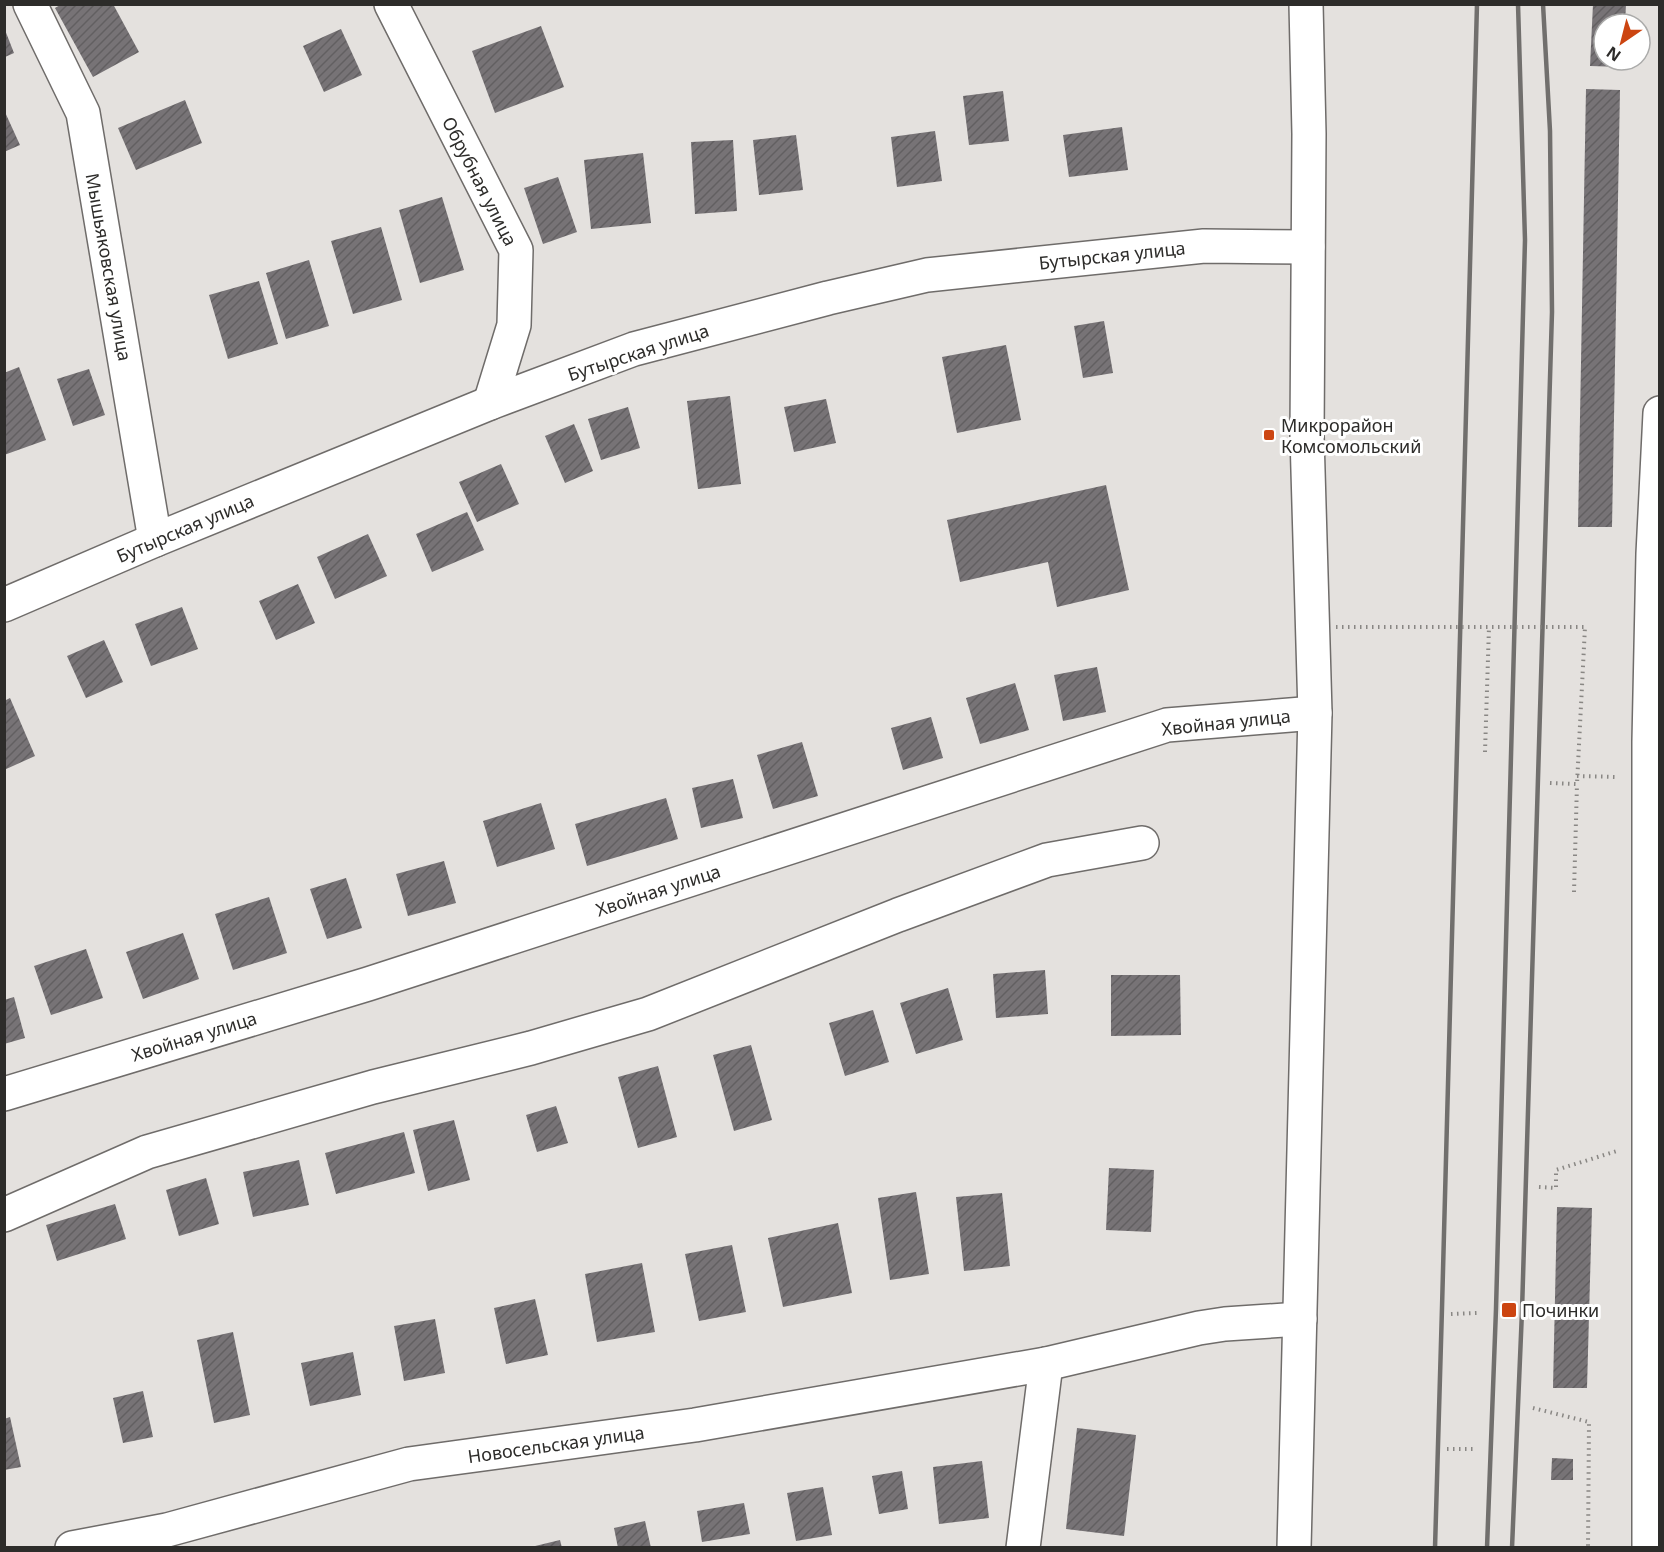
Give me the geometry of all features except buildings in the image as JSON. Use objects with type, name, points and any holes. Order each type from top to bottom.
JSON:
[{"type":"street","name":"Мышьяковская улица","points":[[30,4],[83,113],[155,540]]},
{"type":"street","name":"Обрубная улица","points":[[391,4],[516,250],[514,325],[490,403]]},
{"type":"street","points":[[1294,1548],[1315,713],[1307,436],[1309,134],[1306,4]]},
{"type":"street","name":"Бутырская улица","points":[[4,606],[155,540],[490,403],[634,349],[828,297],[927,275],[1204,246],[1308,247]]},
{"type":"street","points":[[1649,1548],[1649,1141],[1654,1051],[1649,741],[1659,413]]},
{"type":"street","name":"Хвойная улица","points":[[4,1094],[368,984],[1167,725],[1315,713]]},
{"type":"street","points":[[4,1215],[147,1152],[373,1087],[531,1048],[648,1014],[898,915],[1047,860],[1142,843]]},
{"type":"street","name":"Новосельская улица","points":[[72,1548],[167,1530],[409,1464],[694,1425],[1046,1364],[1199,1328],[1300,1319]]},
{"type":"street","points":[[1023,1548],[1046,1364]]},
{"type":"path","points":[[1336,627],[1585,627],[1577,776],[1574,892]]},
{"type":"path","points":[[1485,752],[1489,627]]},
{"type":"path","points":[[1577,776],[1650,777]]},
{"type":"path","points":[[1550,783],[1577,784]]},
{"type":"path","points":[[1539,1187],[1556,1188],[1556,1170],[1649,1141]]},
{"type":"path","points":[[1451,1314],[1478,1313]]},
{"type":"path","points":[[1533,1408],[1589,1422],[1588,1548]]},
{"type":"path","points":[[1447,1449],[1475,1449]]},
{"type":"railway","points":[[1435,1548],[1477,4]]},
{"type":"railway","points":[[1487,1548],[1496,1309],[1525,240],[1518,4]]},
{"type":"railway","points":[[1512,1548],[1522,1311],[1552,312],[1550,131],[1543,4]]},
{"type":"place","name":"Микрорайон Комсомольский","points":[[1269,435]]},
{"type":"place","name":"Починки","points":[[1509,1310]]}]
